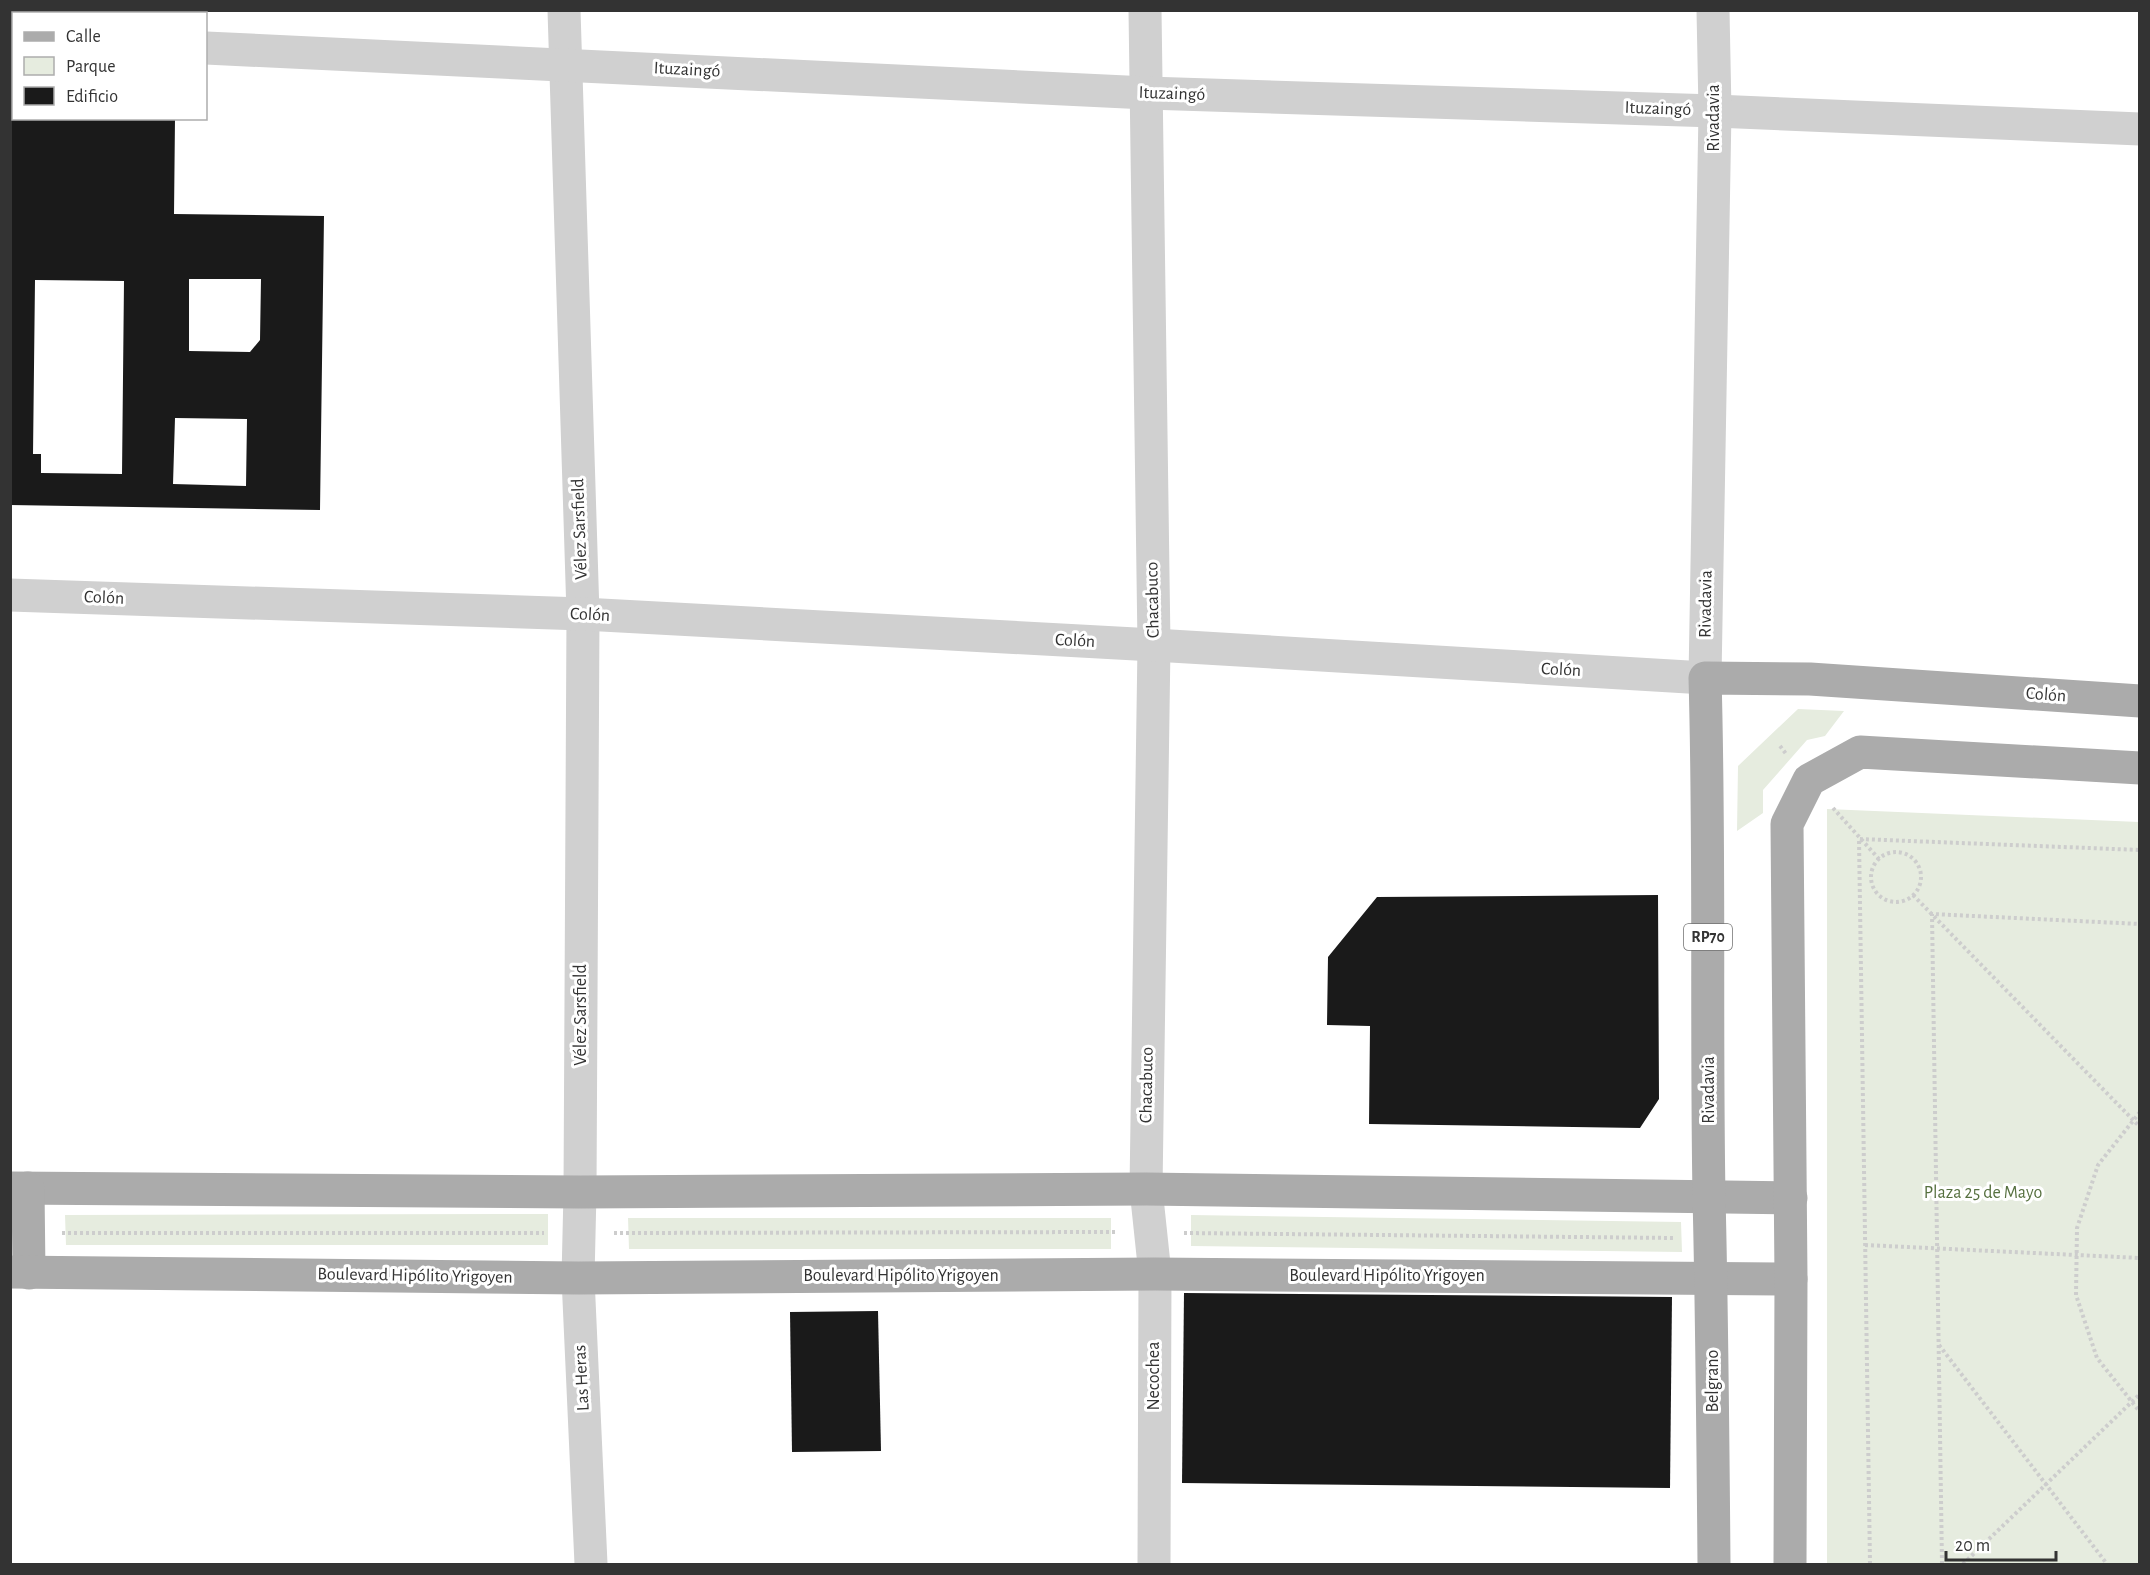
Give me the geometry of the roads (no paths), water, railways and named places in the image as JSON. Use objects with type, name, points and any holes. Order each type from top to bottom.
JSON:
[{"type":"main road","name":"Colón","points":[[1705,678],[1810,679],[2139,701]]},
{"type":"main road","name":"Rivadavia","points":[[1705,678],[1708,787],[1709,1197]]},
{"type":"main road","points":[[1790,1564],[1791,1198],[1786,824],[1809,780],[1860,752],[2139,768]]},
{"type":"main road","points":[[20,1273],[19,1188],[580,1192],[1146,1188],[1791,1198]]},
{"type":"main road","name":"Belgrano","points":[[1709,1197],[1712,1278],[1714,1564]]},
{"type":"main road","name":"Boulevard Hipólito Yrigoyen","points":[[20,1273],[578,1278],[1155,1274],[1791,1279]]},
{"type":"street","name":"Vélez Sarsfield","points":[[564,10],[583,614],[580,1192]]},
{"type":"street","name":"Chacabuco","points":[[1144,10],[1154,645],[1146,1188]]},
{"type":"street","name":"Rivadavia","points":[[1705,678],[1715,111],[1713,10]]},
{"type":"street","name":"Ituzaingó","points":[[207,48],[1147,93],[1715,111],[2139,129]]},
{"type":"street","name":"Colón","points":[[10,595],[583,614],[1705,678]]},
{"type":"street","name":"Necochea","points":[[1146,1188],[1155,1274],[1154,1564]]},
{"type":"street","name":"Las Heras","points":[[580,1192],[578,1278],[591,1564]]},
{"type":"park label","name":"Plaza 25 de Mayo","points":[[1983,1193]]}]
